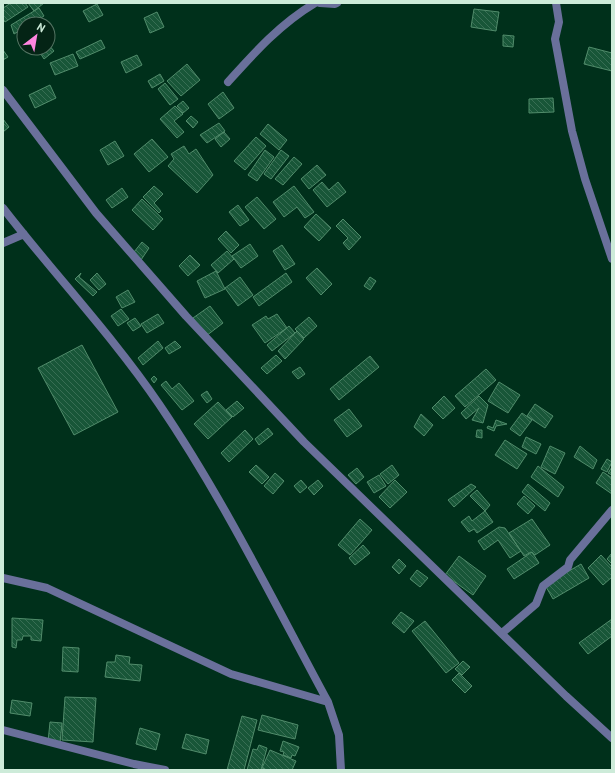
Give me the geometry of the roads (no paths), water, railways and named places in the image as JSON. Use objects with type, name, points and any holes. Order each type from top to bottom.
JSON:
[{"type":"street","points":[[228,82],[270,36],[295,15],[315,3]]},
{"type":"street","points":[[320,3],[337,3]]},
{"type":"street","points":[[556,3],[559,22],[555,40],[572,131],[585,179],[612,259]]},
{"type":"street","points":[[3,90],[96,213],[186,316],[304,442],[566,696],[612,738]]},
{"type":"street","points":[[3,208],[109,335],[160,404],[218,499],[328,702],[339,735],[341,770]]},
{"type":"street","points":[[3,243],[24,234]]},
{"type":"street","points":[[502,633],[536,604],[543,586],[568,567],[570,560],[612,510]]},
{"type":"street","points":[[3,578],[47,588],[231,674],[328,702]]},
{"type":"street","points":[[3,730],[126,762],[165,770]]}]
